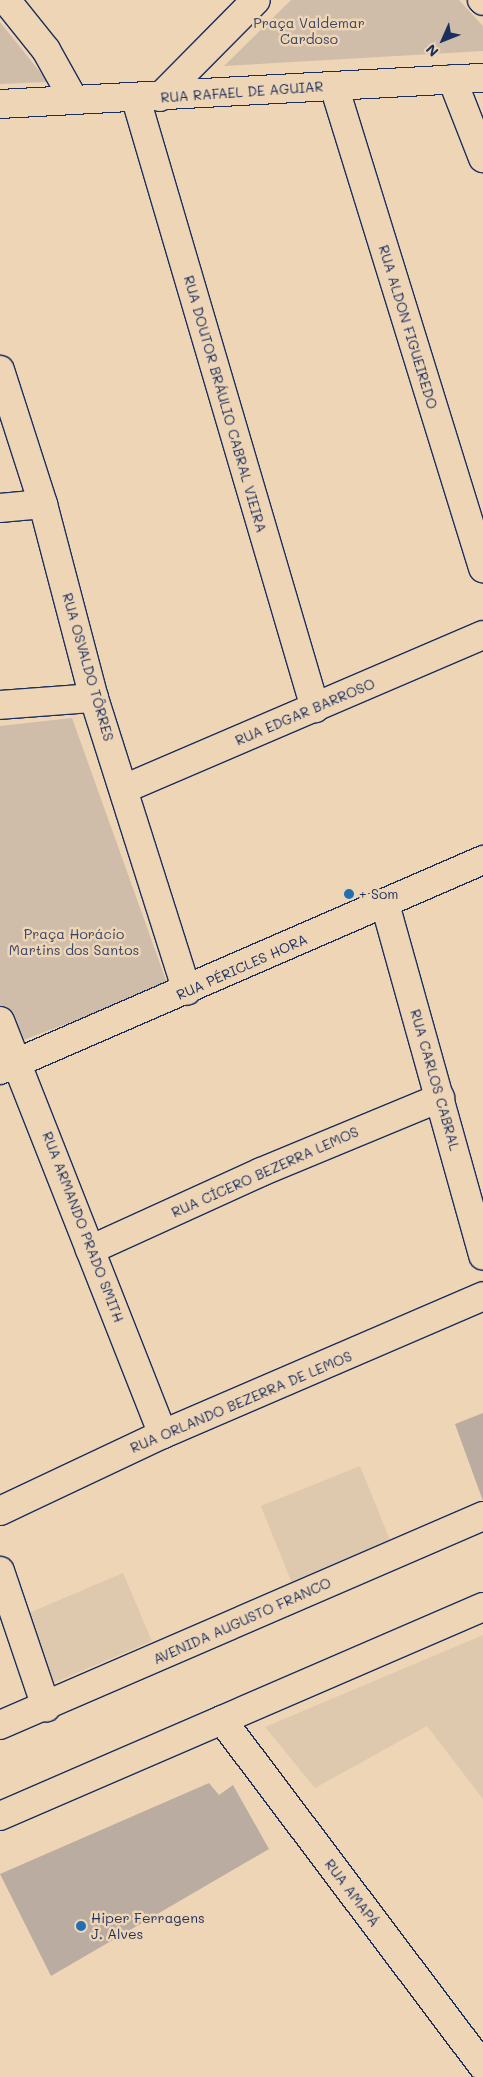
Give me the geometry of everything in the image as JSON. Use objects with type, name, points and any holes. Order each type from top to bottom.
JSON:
[{"type":"street","points":[[6,0],[46,50],[74,100]]},
{"type":"street","points":[[148,98],[256,0]]},
{"type":"street","name":"RUA RAFAEL DE AGUIAR","points":[[0,104],[148,98],[483,78]]},
{"type":"street","points":[[452,79],[483,158]]},
{"type":"street","name":"RUA ALDON FIGUEIREDO","points":[[334,86],[483,568]]},
{"type":"street","name":"RUA DOUTOR BRÁULIO CABRAL VIEIRA","points":[[148,98],[315,708]]},
{"type":"street","name":"RUA OSVALDO TÔRRES","points":[[0,370],[43,504],[94,698],[126,788],[187,991]]},
{"type":"street","points":[[0,508],[43,504]]},
{"type":"street","name":"RUA EDGAR BARROSO","points":[[126,788],[483,635]]},
{"type":"street","points":[[0,705],[94,698]]},
{"type":"street","name":"RUA PÉRICLES HORA","points":[[9,1067],[187,991],[483,860]]},
{"type":"street","name":"RUA CARLOS CABRAL","points":[[385,904],[483,1256]]},
{"type":"street","name":"RUA ARMANDO PRADO SMITH","points":[[0,1021],[9,1067],[90,1250],[163,1434]]},
{"type":"street","name":"RUA CÍCERO BEZERRA LEMOS","points":[[90,1250],[262,1172],[440,1098]]},
{"type":"street","name":"RUA ORLANDO BEZERRA DE LEMOS","points":[[0,1511],[163,1434],[483,1296]]},
{"type":"street","name":"AVENIDA AUGUSTO FRANCO","points":[[0,1725],[46,1707],[483,1516]]},
{"type":"street","points":[[0,1571],[46,1707]]},
{"type":"street","points":[[0,1816],[483,1607]]},
{"type":"street","name":"RUA AMAPÁ","points":[[222,1720],[483,2066]]},
{"type":"shaded area","points":[[360,1466],[391,1542],[292,1582],[261,1506]]},
{"type":"shaded area","points":[[123,1573],[152,1641],[53,1683],[25,1615]]},
{"type":"shaded area","points":[[483,1635],[483,1799],[427,1726],[315,1788],[265,1727]]},
{"type":"green space","name":"Praça Valdemar Cardoso","points":[[291,0],[459,0],[483,26],[483,51],[224,66]]},
{"type":"green space","points":[[0,22],[48,82],[0,84]]},
{"type":"green space","name":"Praça Horácio Martins dos Santos","points":[[72,718],[168,986],[15,1043],[0,1006],[0,726]]},
{"type":"building","points":[[483,1413],[483,1501],[455,1424]]},
{"type":"building","name":"Hiper Ferragens J. Alves","points":[[209,1783],[219,1795],[233,1785],[269,1849],[51,1976],[0,1874]]},
{"type":"place","name":"+ Som","points":[[349,894]]},
{"type":"place","name":"Hiper Ferragens J. Alves","points":[[81,1926]]}]
